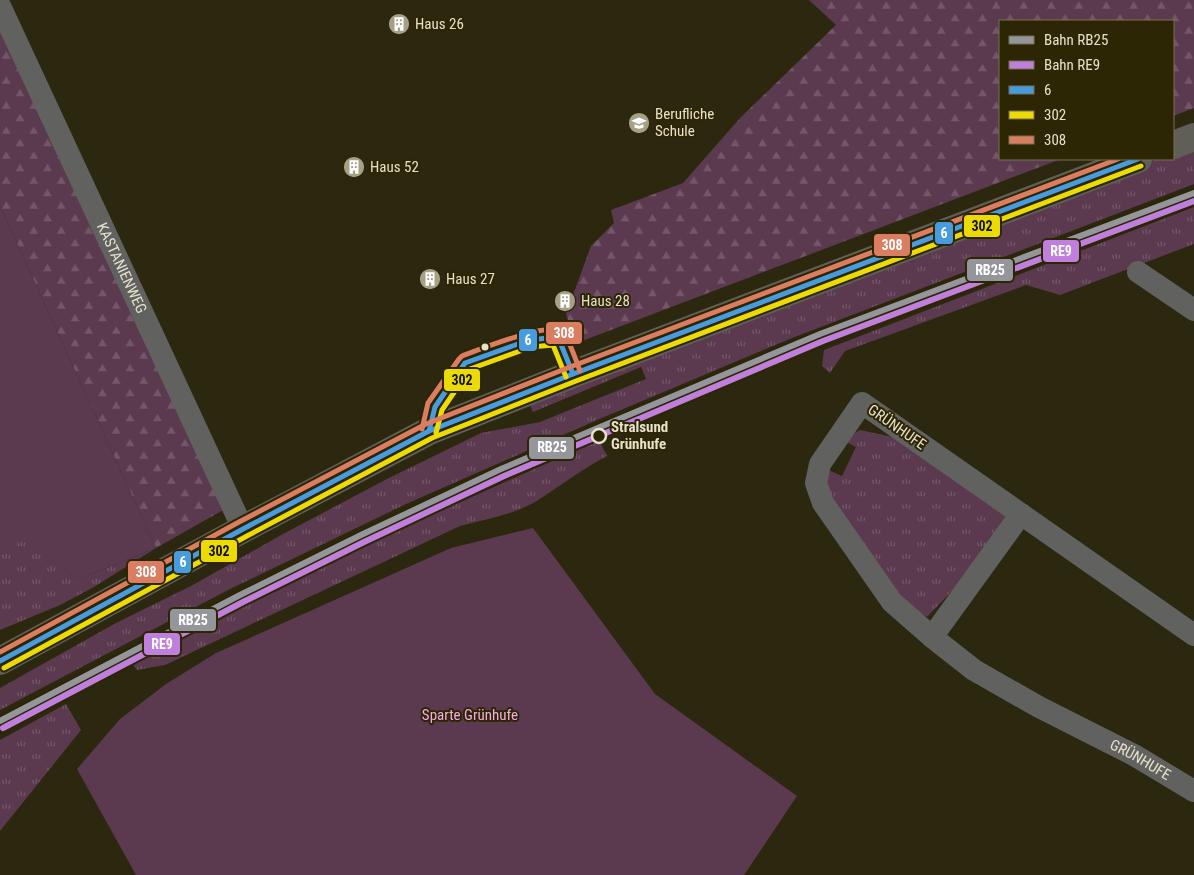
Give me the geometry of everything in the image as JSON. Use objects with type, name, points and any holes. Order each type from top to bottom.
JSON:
[{"type":"main road","points":[[1174,145],[1194,137]]},
{"type":"main road","points":[[0,662],[243,529],[429,431],[573,374],[1135,160]]},
{"type":"street","name":"KASTANIENWEG","points":[[0,6],[243,529]]},
{"type":"street","points":[[1138,272],[1194,310]]},
{"type":"street","points":[[429,431],[435,408],[465,363],[529,340],[558,336],[573,374]]},
{"type":"street","name":"GRÜNHUFE","points":[[1194,635],[862,403],[820,464],[816,483],[823,502],[892,602],[932,637],[974,670],[1039,707],[1134,755],[1194,791]]},
{"type":"street","points":[[932,637],[1021,514]]},
{"type":"green space","points":[[809,0],[1194,0],[1194,108],[1174,116],[1174,20],[999,20],[999,160],[1058,160],[582,341],[572,332],[566,314],[591,246],[614,223],[611,210],[683,183],[741,117],[836,25]]},
{"type":"green space","points":[[0,6],[232,505],[156,548],[0,206]]},
{"type":"green space","points":[[1194,145],[1194,184],[792,338],[597,420],[406,504],[230,589],[0,710],[0,688],[116,623],[191,586],[283,534],[387,479],[481,433],[540,422],[646,379],[641,367],[533,412],[530,405],[644,353],[1155,160],[1174,160],[1174,153]]},
{"type":"green space","points":[[0,206],[156,548],[79,579],[24,541],[0,548]]},
{"type":"green space","points":[[1194,207],[1194,244],[1060,295],[1026,285],[845,351],[830,373],[822,366],[824,350]]},
{"type":"green space","points":[[860,430],[902,439],[1007,517],[992,549],[927,617],[902,603],[831,502],[826,486],[826,469],[842,476],[856,447],[842,440]]},
{"type":"green space","points":[[599,440],[607,456],[535,502],[499,516],[460,526],[165,665],[137,670],[130,661],[212,618],[360,547]]},
{"type":"green space","name":"Sparte Grünhufe","points":[[533,528],[655,694],[797,796],[744,875],[136,875],[77,769],[120,719],[166,684],[216,653],[451,548]]},
{"type":"green space","points":[[24,540],[79,579],[156,548],[94,587],[60,605],[0,630],[0,548]]},
{"type":"green space","points":[[66,704],[81,730],[0,831],[0,740]]},
{"type":"rail line","name":"RB25","points":[[0,721],[240,595],[501,469],[820,334],[1194,193]]},
{"type":"rail line","name":"RE9","points":[[3,728],[243,602],[504,476],[823,341],[1194,201]]},
{"type":"transit line","name":"308","points":[[0,652],[239,522],[426,424],[570,367],[1115,160]]},
{"type":"transit line","name":"6","points":[[0,661],[243,529],[429,431],[573,374],[1135,160]]},
{"type":"transit line","name":"302","points":[[4,668],[432,438],[576,381],[1141,166]]},
{"type":"transit line","name":"308","points":[[422,429],[428,403],[459,359],[483,348],[514,337],[556,329],[565,335],[580,371]]},
{"type":"transit line","name":"6","points":[[429,431],[435,407],[465,363],[529,340],[558,337],[573,374]]},
{"type":"transit line","name":"302","points":[[436,433],[442,410],[470,369],[531,347],[553,345],[566,377]]},
{"type":"place","name":"Haus 26","points":[[399,24]]},
{"type":"place","name":"Berufliche Schule","points":[[639,123]]},
{"type":"place","name":"Haus 52","points":[[354,167]]},
{"type":"place","name":"Haus 27","points":[[430,279]]},
{"type":"place","name":"Haus 28","points":[[565,301]]},
{"type":"place","name":"Stralsund Grünhufe","points":[[599,436]]}]
